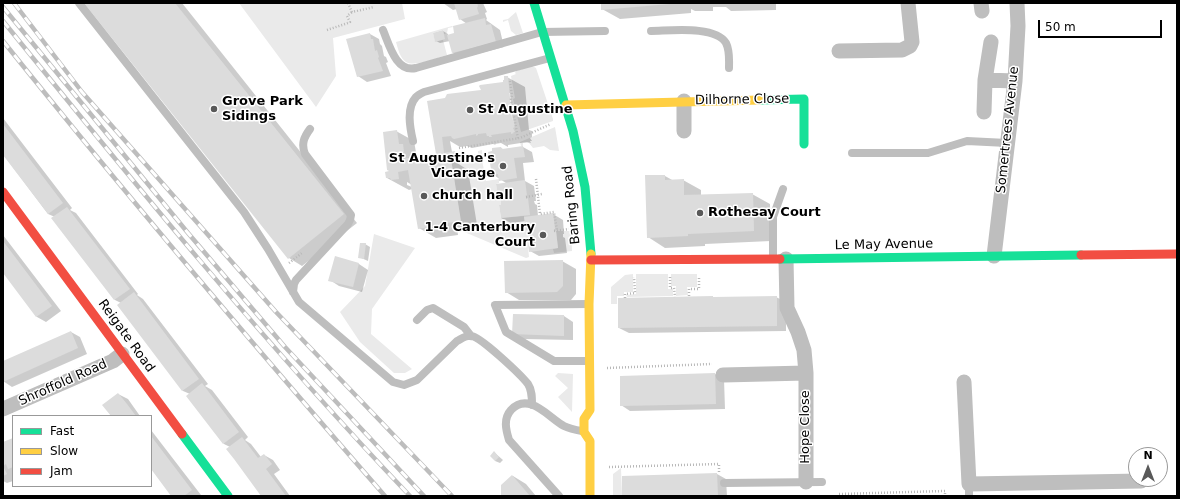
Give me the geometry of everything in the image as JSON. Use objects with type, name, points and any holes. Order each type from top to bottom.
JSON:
[{"type":"street","name":"Baring Road","points":[[534,3],[566,105],[580,158],[585,187],[591,260],[589,304],[590,410],[584,419],[584,432]]},
{"type":"street","points":[[838,51],[902,50],[910,46],[912,42],[908,3]]},
{"type":"street","name":"Somertrees Avenue","points":[[994,256],[1015,81],[1018,26],[1017,3]]},
{"type":"street","points":[[984,112],[991,42]]},
{"type":"street","points":[[986,80],[1015,81]]},
{"type":"street","name":"Dilhorne Close","points":[[566,105],[804,99],[804,144]]},
{"type":"street","name":"Dilhorne Close","points":[[684,101],[684,131]]},
{"type":"street","name":"Reigate Road","points":[[3,192],[226,495]]},
{"type":"street","name":"Le May Avenue","points":[[591,260],[1177,254]]},
{"type":"street","name":"Hope Close","points":[[780,259],[787,308],[804,350],[806,373],[806,482]]},
{"type":"street","name":"Shroffold Road","points":[[3,409],[99,367],[122,354]]},
{"type":"street","name":"Hope Close","points":[[720,369],[806,373]]},
{"type":"street","points":[[964,382],[969,490],[1058,489],[1128,482]]},
{"type":"street","points":[[590,410],[597,418]]},
{"type":"street","points":[[584,432],[590,441],[590,496]]},
{"type":"street","points":[[590,441],[597,434]]},
{"type":"lane","points":[[79,3],[244,212],[299,302],[393,382],[399,384],[404,385],[417,380],[457,341],[471,336],[478,338],[507,363],[528,384],[532,393],[532,404]]},
{"type":"lane","points":[[383,30],[397,60],[403,67],[408,69],[542,32],[605,31]]},
{"type":"lane","points":[[651,30],[692,30],[715,34],[722,38],[727,44],[729,68]]},
{"type":"lane","points":[[413,141],[410,116],[416,96],[424,92],[551,58]]},
{"type":"lane","points":[[293,292],[296,280],[348,224],[351,215],[305,154],[303,149],[304,137],[310,129]]},
{"type":"lane","points":[[852,153],[928,153],[967,141],[1007,143]]},
{"type":"lane","points":[[780,259],[773,217],[783,189]]},
{"type":"lane","points":[[589,304],[495,305],[506,332],[518,340],[554,361],[589,361]]},
{"type":"lane","points":[[416,320],[426,310],[433,308],[464,327],[471,336]]},
{"type":"lane","points":[[559,496],[509,440],[506,431],[507,416],[517,405],[532,404],[545,411],[563,426],[584,432]]},
{"type":"lane","name":"Hope Close","points":[[724,483],[822,482]]},
{"type":"path","points":[[348,3],[352,12]]},
{"type":"path","points":[[327,30],[350,22],[348,16],[352,12],[374,7]]},
{"type":"path","points":[[509,69],[512,95],[511,99],[518,139]]},
{"type":"path","points":[[459,148],[518,139],[552,123]]},
{"type":"path","points":[[536,179],[540,195],[540,214],[554,212],[555,230],[575,229]]},
{"type":"path","points":[[526,197],[540,195]]},
{"type":"path","points":[[268,249],[273,246],[289,264],[307,250]]},
{"type":"path","points":[[689,296],[689,289],[699,289],[699,270]]},
{"type":"path","points":[[625,298],[625,294],[635,293],[634,271]]},
{"type":"path","points":[[670,271],[670,288],[674,288],[675,297]]},
{"type":"path","points":[[607,368],[720,369]]},
{"type":"path","points":[[608,467],[719,464],[719,476]]},
{"type":"path","points":[[839,494],[945,491],[945,496]]},
{"type":"shaded area","points":[[239,3],[402,3],[405,19],[333,38],[336,76],[316,107]]},
{"type":"shaded area","points":[[516,12],[523,33],[516,35],[511,31],[508,20],[503,22],[503,20],[508,19]]},
{"type":"shaded area","points":[[452,26],[453,27],[448,28],[447,33],[444,34],[443,30],[433,33],[435,41],[443,40],[447,55],[426,62],[415,63],[406,62],[402,58],[396,42]]},
{"type":"shaded area","points":[[532,66],[536,68],[553,121],[521,132],[513,99],[515,98],[511,76],[516,74],[516,71]]},
{"type":"shaded area","points":[[555,127],[559,151],[550,150],[544,146],[533,148],[529,143],[523,143],[523,146],[521,146],[520,142]]},
{"type":"shaded area","points":[[482,150],[482,160],[486,181],[499,179],[499,183],[496,184],[498,196],[500,196],[501,205],[499,205],[501,218],[524,216],[529,238],[527,238],[529,257],[526,258],[462,231],[451,159],[478,154],[478,151]]},
{"type":"shaded area","points":[[556,231],[571,231],[572,251],[554,253],[553,249],[558,248]]},
{"type":"shaded area","points":[[374,234],[415,248],[372,309],[371,334],[412,369],[405,373],[394,373],[360,342],[340,312],[365,286]]},
{"type":"shaded area","points":[[633,274],[633,292],[624,292],[624,296],[617,296],[617,304],[611,304],[611,287],[625,275]]},
{"type":"shaded area","points":[[636,274],[668,274],[668,289],[673,289],[673,296],[627,297],[626,295],[636,294]]},
{"type":"shaded area","points":[[671,274],[697,274],[697,287],[687,287],[688,295],[676,296],[676,286],[671,286]]},
{"type":"shaded area","points":[[558,373],[573,374],[572,412],[558,397],[568,388],[555,376]]},
{"type":"shaded area","points":[[621,468],[622,496],[613,496],[613,474]]},
{"type":"building","name":"Grove Park Sidings","points":[[84,3],[175,3],[344,214],[288,259]]},
{"type":"building","points":[[454,3],[477,3],[479,14],[459,20]]},
{"type":"building","points":[[601,3],[669,3],[669,4],[601,10]]},
{"type":"building","points":[[485,18],[486,25],[491,24],[496,42],[452,53],[447,35],[454,33],[453,26]]},
{"type":"building","points":[[443,30],[445,39],[435,42],[433,33]]},
{"type":"building","points":[[370,33],[383,71],[357,77],[346,39]]},
{"type":"building","points":[[504,76],[508,76],[512,119],[514,120],[515,127],[513,128],[515,132],[511,134],[511,132],[491,135],[492,137],[487,136],[486,133],[454,139],[451,136],[442,137],[444,153],[455,151],[456,154],[445,156],[445,160],[451,159],[461,221],[447,223],[447,220],[440,222],[441,225],[418,229],[408,170],[398,172],[399,179],[391,180],[390,178],[386,178],[385,172],[389,171],[387,170],[383,132],[397,130],[399,144],[403,144],[404,152],[401,153],[402,159],[436,154],[427,101],[445,98],[447,94],[481,90],[480,85],[503,82]]},
{"type":"building","points":[[3,124],[63,203],[48,214],[3,155]]},
{"type":"building","name":"St Augustine's Vicarage","points":[[523,146],[525,157],[514,158],[517,178],[499,181],[498,174],[492,175],[488,152],[492,151],[492,148],[501,147],[502,149]]},
{"type":"building","name":"Rothesay Court","points":[[645,175],[665,175],[665,180],[684,179],[684,195],[753,193],[754,231],[688,234],[688,236],[647,238]]},
{"type":"building","points":[[525,180],[526,199],[528,198],[530,215],[501,218],[499,205],[501,205],[500,196],[498,197],[496,184]]},
{"type":"building","points":[[67,207],[130,289],[114,300],[51,218]]},
{"type":"building","name":"1-4 Canterbury Court","points":[[553,213],[554,232],[556,231],[558,248],[529,252],[527,238],[529,238],[528,230],[526,230],[524,217]]},
{"type":"building","points":[[3,241],[52,306],[36,317],[3,273]]},
{"type":"building","points":[[360,243],[366,243],[364,259],[358,258]]},
{"type":"building","points":[[335,256],[359,263],[353,287],[328,281]]},
{"type":"building","points":[[563,260],[563,286],[557,292],[505,293],[504,261]]},
{"type":"building","points":[[134,292],[199,379],[182,391],[117,305]]},
{"type":"building","points":[[777,296],[777,326],[618,328],[618,298]]},
{"type":"building","points":[[513,314],[564,315],[564,336],[512,334]]},
{"type":"building","points":[[71,331],[78,348],[3,382],[3,361]]},
{"type":"building","points":[[715,373],[716,404],[620,406],[620,376]]},
{"type":"building","points":[[202,383],[239,432],[223,444],[186,396]]},
{"type":"building","points":[[118,393],[135,415],[110,415],[102,405]]},
{"type":"building","points":[[152,437],[192,490],[184,496],[171,496],[152,470]]},
{"type":"building","points":[[242,437],[258,458],[264,454],[272,464],[266,469],[286,496],[261,496],[226,449]]},
{"type":"building","points":[[12,438],[12,467],[8,469],[6,464],[3,466],[3,442]]},
{"type":"building","points":[[494,451],[499,457],[495,461],[490,456]]},
{"type":"building","points":[[3,466],[7,474],[3,476]]},
{"type":"building","points":[[717,473],[718,496],[622,496],[622,476]]},
{"type":"building","points":[[512,475],[530,496],[501,496],[501,485]]},
{"type":"railway","points":[[14,3],[82,92],[276,312],[452,496]]},
{"type":"railway","points":[[3,7],[188,233],[285,347],[424,496]]},
{"type":"railway","points":[[3,21],[151,203],[252,322],[410,496]]},
{"type":"railway","points":[[3,41],[192,271],[385,496]]},
{"type":"traffic: fast","points":[[534,3],[573,131],[585,187],[591,254]]},
{"type":"traffic: fast","points":[[760,100],[804,99],[804,144]]},
{"type":"traffic: fast","points":[[780,259],[1081,255]]},
{"type":"traffic: fast","points":[[182,434],[228,496]]},
{"type":"traffic: slow","points":[[566,105],[760,100]]},
{"type":"traffic: slow","points":[[590,496],[590,441],[584,432],[584,419],[590,410],[589,304],[591,254]]},
{"type":"traffic: jam","points":[[3,192],[182,434]]},
{"type":"traffic: jam","points":[[1081,255],[1177,254]]},
{"type":"traffic: jam","points":[[591,260],[780,259]]},
{"type":"place","name":"Grove Park Sidings","points":[[214,109]]},
{"type":"place","name":"St Augustine","points":[[470,110]]},
{"type":"place","name":"St Augustine's Vicarage","points":[[503,166]]},
{"type":"place","name":"church hall","points":[[424,196]]},
{"type":"place","name":"Rothesay Court","points":[[700,213]]},
{"type":"place","name":"1-4 Canterbury Court","points":[[543,235]]}]
